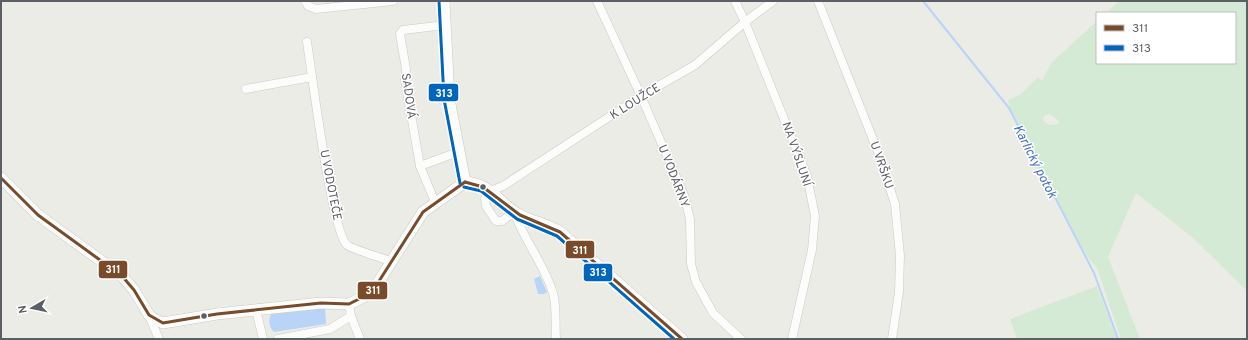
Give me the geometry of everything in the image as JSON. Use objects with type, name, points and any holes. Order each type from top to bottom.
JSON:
[{"type":"street","points":[[305,1],[308,6],[316,8],[393,1]]},
{"type":"street","points":[[444,1],[449,99],[465,182]]},
{"type":"street","name":"U VODÁRNY","points":[[597,1],[641,96],[684,195],[690,219],[691,264],[696,282],[713,313],[741,339]]},
{"type":"street","name":"NA VÝSLUNÍ","points":[[735,1],[745,22],[807,176],[815,216],[812,250],[792,339]]},
{"type":"street","name":"K LOUŽCE","points":[[490,191],[503,186],[641,96],[695,65],[745,22],[773,1]]},
{"type":"street","name":"U VRŠKU","points":[[818,1],[878,152],[895,204],[900,256],[899,292],[892,339]]},
{"type":"street","name":"SADOVÁ","points":[[435,202],[420,166],[400,34],[403,30],[445,25]]},
{"type":"street","name":"U VODOTEČE","points":[[306,42],[331,194],[342,237],[348,246],[390,261]]},
{"type":"street","points":[[246,89],[312,77]]},
{"type":"street","points":[[420,166],[458,152]]},
{"type":"street","points":[[1,178],[38,215],[122,276],[134,290],[149,315],[159,339]]},
{"type":"street","points":[[149,315],[158,322],[168,323],[217,314],[321,303],[349,304],[367,295],[374,289],[417,218],[435,202],[465,182],[473,183],[490,191],[514,212],[560,232],[682,339]]},
{"type":"street","points":[[490,191],[485,199],[486,206],[496,222],[502,221],[514,212]]},
{"type":"street","points":[[514,212],[521,231],[549,282],[553,294],[556,339]]},
{"type":"street","points":[[349,304],[350,316],[360,339]]},
{"type":"street","points":[[256,310],[262,339]]},
{"type":"street","points":[[278,339],[330,329],[350,316]]},
{"type":"green space","points":[[1119,1],[1247,1],[1247,291],[1193,238],[1136,193],[1108,257],[1140,339],[1121,339],[1097,268],[1085,254],[1011,112],[1008,100],[1021,94],[1038,77],[1042,81],[1051,63],[1096,22],[1096,64],[1236,64],[1236,12],[1107,12]],"holes":[[[1050,114],[1059,121],[1058,124],[1049,125],[1043,120],[1044,116]]]},
{"type":"green space","points":[[1097,286],[1117,339],[1017,339],[1010,319]]},
{"type":"water","points":[[540,276],[547,292],[544,294],[538,294],[534,279]]},
{"type":"water","points":[[325,308],[326,324],[274,332],[270,326],[271,314]]},
{"type":"waterway","name":"Karlický potok","points":[[923,1],[1009,108],[1094,273],[1118,339]]},
{"type":"transit line","name":"313","points":[[439,1],[444,99],[460,183]]},
{"type":"transit line","name":"311","points":[[1,178],[38,215],[122,276],[134,290],[149,315],[163,323],[217,314],[321,303],[349,304],[367,295],[374,289],[423,212],[465,182]]},
{"type":"transit line","name":"311","points":[[465,182],[483,187],[520,215],[560,232],[682,339]]},
{"type":"transit line","name":"313","points":[[464,187],[481,191],[517,219],[557,236],[674,339]]}]
